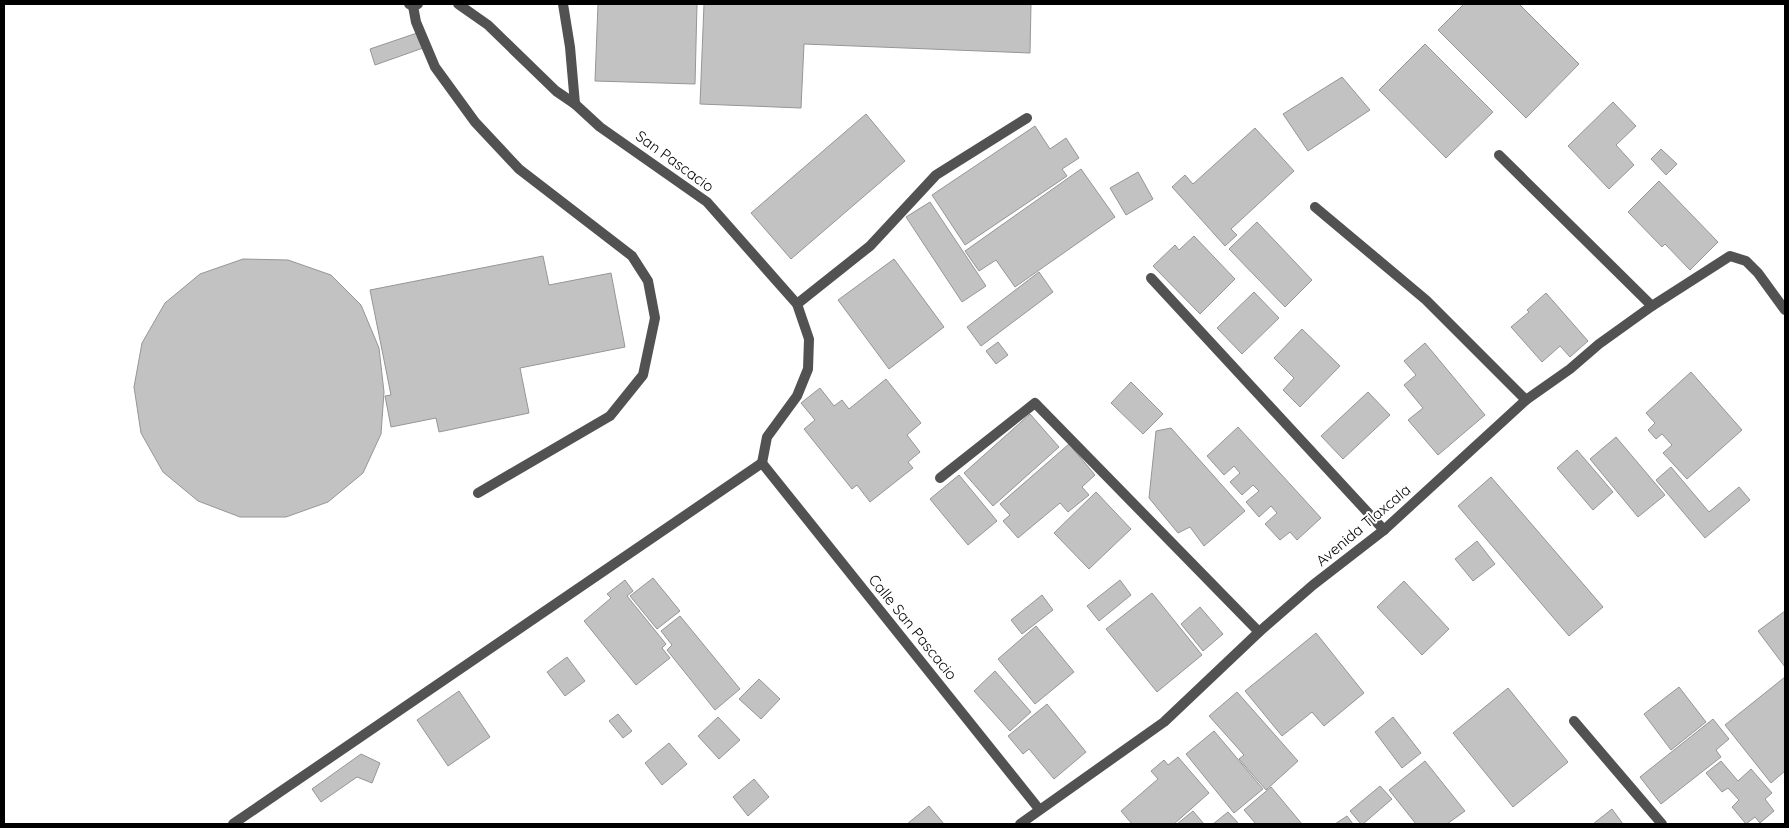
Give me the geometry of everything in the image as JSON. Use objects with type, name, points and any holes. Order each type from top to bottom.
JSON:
[{"type":"street","points":[[413,4],[416,22],[435,67],[475,122],[519,169],[632,256],[648,281],[655,318],[643,375],[610,416],[478,493]]},
{"type":"street","name":"San Pascacio","points":[[458,4],[488,25],[556,91],[575,104],[600,127],[707,202],[797,304],[809,339],[808,369],[797,396],[767,437],[762,463]]},
{"type":"street","points":[[563,4],[570,47],[575,104]]},
{"type":"street","points":[[797,304],[870,246],[936,175],[1027,118]]},
{"type":"street","points":[[1499,155],[1652,306]]},
{"type":"street","points":[[1315,207],[1426,300],[1526,400]]},
{"type":"street","name":"Avenida Tlaxcala","points":[[1020,824],[1164,722],[1259,632],[1313,585],[1384,530],[1526,400],[1652,306],[1730,256],[1746,261],[1758,273],[1785,310]]},
{"type":"street","points":[[1151,278],[1384,530]]},
{"type":"street","points":[[940,478],[1034,403],[1259,632]]},
{"type":"street","points":[[233,824],[762,463]]},
{"type":"street","name":"Calle San Pascacio","points":[[762,463],[1039,809]]},
{"type":"street","points":[[1574,721],[1662,824]]},
{"type":"building","points":[[598,4],[697,4],[695,84],[595,81]]},
{"type":"building","points":[[704,4],[1031,4],[1030,53],[804,44],[801,108],[700,104]]},
{"type":"building","points":[[1464,4],[1519,4],[1579,64],[1526,118],[1438,30]]},
{"type":"building","points":[[417,33],[423,48],[375,65],[370,49]]},
{"type":"building","points":[[1425,44],[1493,112],[1446,158],[1379,90]]},
{"type":"building","points":[[1342,77],[1370,110],[1308,151],[1283,114]]},
{"type":"building","points":[[1613,102],[1636,126],[1616,145],[1634,165],[1609,189],[1568,146]]},
{"type":"building","points":[[866,114],[905,161],[791,259],[751,213]]},
{"type":"building","points":[[1035,126],[1050,149],[1066,138],[1079,158],[1062,169],[1067,176],[965,245],[932,195]]},
{"type":"building","points":[[1255,128],[1294,171],[1231,229],[1237,235],[1225,246],[1172,187],[1185,175],[1193,184]]},
{"type":"building","points":[[1661,149],[1677,164],[1666,175],[1651,159]]},
{"type":"building","points":[[1081,169],[1115,217],[1015,287],[996,260],[979,271],[965,251]]},
{"type":"building","points":[[1138,172],[1153,199],[1126,215],[1110,188]]},
{"type":"building","points":[[1659,181],[1718,242],[1690,270],[1665,244],[1662,247],[1628,212]]},
{"type":"building","points":[[930,202],[986,286],[962,302],[906,217]]},
{"type":"building","points":[[1257,222],[1312,280],[1285,307],[1229,249]]},
{"type":"building","points":[[1194,236],[1235,279],[1200,314],[1153,266],[1175,245],[1179,250]]},
{"type":"building","points":[[543,256],[549,285],[611,273],[625,347],[520,368],[529,413],[439,432],[436,418],[391,427],[385,396],[391,395],[370,290]]},
{"type":"building","points":[[243,259],[288,260],[331,275],[361,305],[379,348],[384,392],[381,434],[363,473],[328,502],[286,517],[240,517],[198,501],[163,472],[141,433],[134,387],[142,343],[165,303],[200,274]]},
{"type":"building","points":[[894,259],[944,327],[889,369],[838,300]]},
{"type":"building","points":[[1039,272],[1053,292],[981,346],[967,327]]},
{"type":"building","points":[[1254,292],[1279,318],[1242,354],[1217,328]]},
{"type":"building","points":[[1546,293],[1588,341],[1570,357],[1560,346],[1542,362],[1511,327],[1529,312],[1527,310]]},
{"type":"building","points":[[1302,329],[1340,366],[1300,407],[1283,390],[1294,378],[1274,358]]},
{"type":"building","points":[[998,342],[1008,355],[996,364],[986,351]]},
{"type":"building","points":[[1425,343],[1485,415],[1438,455],[1408,420],[1423,408],[1404,385],[1416,375],[1404,361]]},
{"type":"building","points":[[1691,372],[1742,430],[1687,479],[1663,453],[1672,445],[1662,434],[1656,439],[1648,430],[1655,423],[1646,413]]},
{"type":"building","points":[[886,379],[921,423],[907,435],[920,452],[908,462],[913,468],[870,502],[857,485],[852,489],[804,429],[815,420],[801,403],[820,388],[834,406],[842,400],[849,409]]},
{"type":"building","points":[[1131,382],[1163,414],[1143,434],[1111,403]]},
{"type":"building","points":[[1368,392],[1390,415],[1343,459],[1321,436]]},
{"type":"building","points":[[1030,414],[1059,447],[993,506],[964,473]]},
{"type":"building","points":[[1238,427],[1321,518],[1297,540],[1290,532],[1280,540],[1265,524],[1277,513],[1271,506],[1259,517],[1246,502],[1259,491],[1253,485],[1242,495],[1230,482],[1240,473],[1234,466],[1224,475],[1207,456]]},
{"type":"building","points":[[1171,428],[1245,511],[1204,546],[1190,527],[1178,533],[1149,498],[1156,431]]},
{"type":"building","points":[[1616,437],[1665,495],[1638,517],[1590,459]]},
{"type":"building","points":[[1069,444],[1095,475],[1082,487],[1089,495],[1068,512],[1060,503],[1018,538],[1003,521],[1010,515],[1000,504]]},
{"type":"building","points":[[1577,450],[1613,492],[1593,510],[1557,468]]},
{"type":"building","points":[[1671,467],[1709,512],[1739,487],[1750,500],[1705,538],[1656,480]]},
{"type":"building","points":[[959,475],[997,521],[968,545],[930,499]]},
{"type":"building","points":[[1491,477],[1603,607],[1569,636],[1458,506]]},
{"type":"building","points":[[1096,492],[1131,529],[1089,569],[1054,533]]},
{"type":"building","points":[[1477,541],[1495,564],[1473,581],[1455,559]]},
{"type":"building","points":[[653,578],[680,611],[657,629],[630,596]]},
{"type":"building","points":[[625,580],[633,591],[627,596],[666,644],[662,648],[670,658],[636,685],[584,621],[611,598],[607,594]]},
{"type":"building","points":[[1120,580],[1131,595],[1099,621],[1087,606]]},
{"type":"building","points":[[1404,581],[1449,629],[1422,655],[1377,607]]},
{"type":"building","points":[[1152,593],[1202,655],[1157,692],[1106,629]]},
{"type":"building","points":[[1042,595],[1053,610],[1022,634],[1011,620]]},
{"type":"building","points":[[1200,607],[1223,634],[1203,651],[1181,624]]},
{"type":"building","points":[[1785,611],[1785,667],[1758,631]]},
{"type":"building","points":[[680,616],[740,689],[715,710],[667,650],[672,645],[661,631]]},
{"type":"building","points":[[1036,626],[1074,672],[1035,704],[998,659]]},
{"type":"building","points":[[1316,633],[1364,693],[1324,726],[1312,712],[1282,736],[1245,691]]},
{"type":"building","points":[[567,657],[585,681],[565,696],[547,672]]},
{"type":"building","points":[[995,671],[1031,712],[1010,731],[974,691]]},
{"type":"building","points":[[1785,677],[1785,771],[1771,783],[1725,725]]},
{"type":"building","points":[[759,679],[780,699],[761,719],[739,699]]},
{"type":"building","points":[[1679,687],[1706,722],[1671,750],[1644,714]]},
{"type":"building","points":[[1508,688],[1568,762],[1513,807],[1453,733]]},
{"type":"building","points":[[459,691],[490,737],[448,766],[417,720]]},
{"type":"building","points":[[1237,692],[1298,761],[1266,790],[1239,759],[1244,755],[1209,716]]},
{"type":"building","points":[[1047,704],[1086,752],[1054,779],[1029,749],[1023,754],[1008,736]]},
{"type":"building","points":[[618,714],[632,731],[623,738],[609,721]]},
{"type":"building","points":[[718,717],[740,740],[719,759],[698,736]]},
{"type":"building","points":[[1393,717],[1421,753],[1402,768],[1375,732]]},
{"type":"building","points":[[1713,719],[1729,739],[1716,750],[1721,757],[1661,804],[1640,777]]},
{"type":"building","points":[[1214,731],[1263,789],[1234,813],[1186,754]]},
{"type":"building","points":[[669,743],[687,764],[662,785],[645,763]]},
{"type":"building","points":[[361,754],[380,763],[372,783],[357,777],[321,802],[312,789]]},
{"type":"building","points":[[1178,757],[1209,793],[1174,824],[1132,824],[1121,811],[1158,779],[1151,771],[1164,760],[1168,765]]},
{"type":"building","points":[[1425,761],[1465,811],[1447,824],[1416,824],[1389,790]]},
{"type":"building","points":[[1721,761],[1738,781],[1751,769],[1772,793],[1765,799],[1774,811],[1760,823],[1755,817],[1746,824],[1732,807],[1739,800],[1728,788],[1722,792],[1706,773]]},
{"type":"building","points":[[754,779],[769,797],[748,816],[733,797]]},
{"type":"building","points":[[1380,786],[1392,799],[1361,824],[1350,811]]},
{"type":"building","points":[[1271,787],[1302,824],[1256,824],[1244,810]]},
{"type":"building","points":[[929,806],[944,824],[907,824]]},
{"type":"building","points":[[1612,809],[1623,824],[1593,824]]},
{"type":"building","points":[[1193,811],[1204,824],[1177,824]]},
{"type":"building","points":[[1228,812],[1239,824],[1213,824]]},
{"type":"building","points":[[1347,816],[1353,824],[1335,824]]}]
